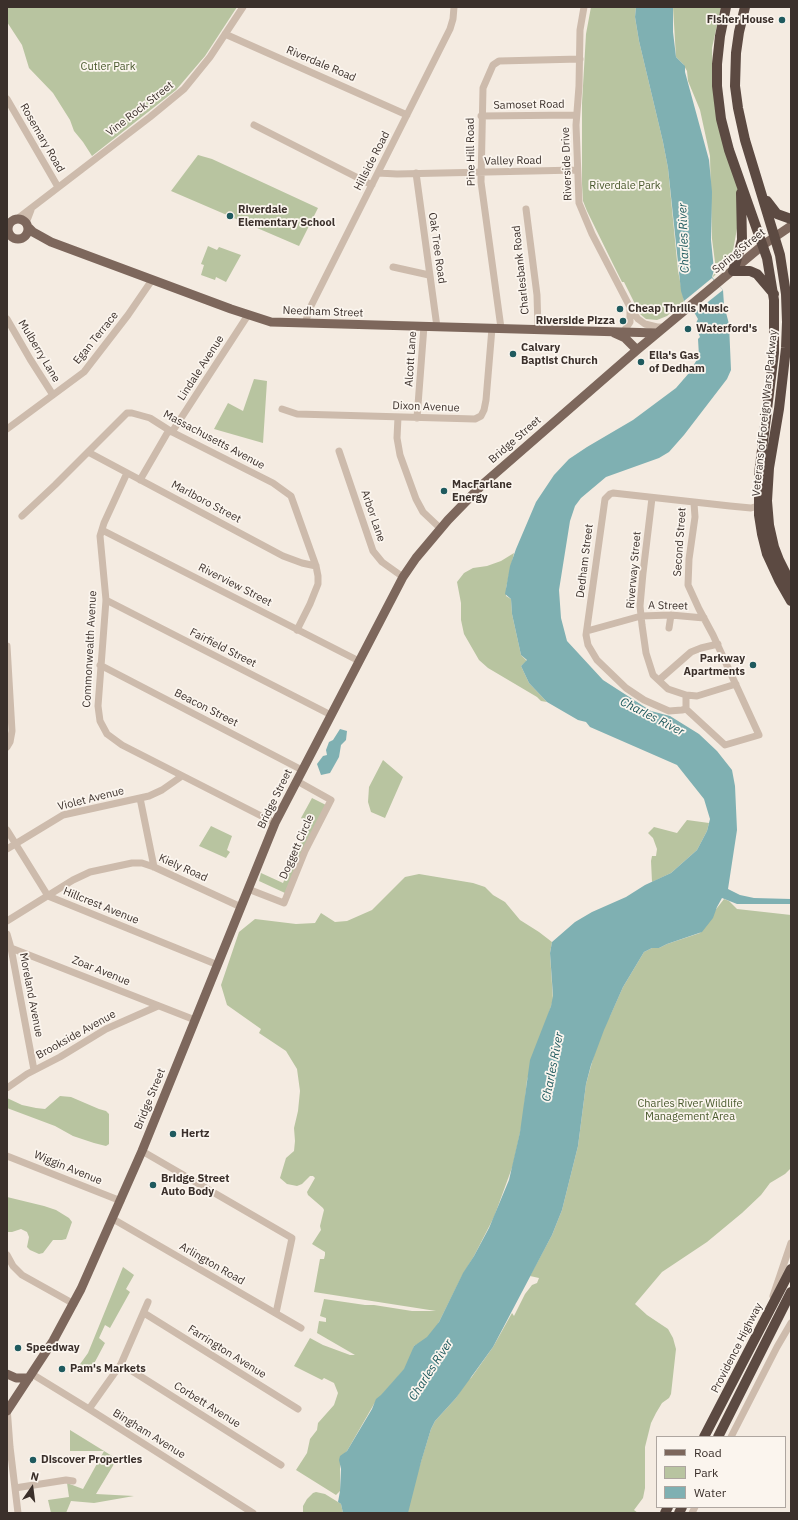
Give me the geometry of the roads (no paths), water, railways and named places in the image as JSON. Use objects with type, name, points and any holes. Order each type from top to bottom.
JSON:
[{"type":"highway","name":"Veterans of Foreign Wars Parkway","points":[[726,7],[718,52],[718,97],[725,135],[769,264],[774,294],[774,353],[759,474],[758,506],[761,529],[767,554],[778,580],[791,601]]},
{"type":"highway","name":"Veterans of Foreign Wars Parkway","points":[[745,7],[737,43],[735,64],[736,97],[742,130],[775,237],[785,280],[787,313],[786,337],[782,384],[768,474],[767,507],[774,547],[780,563],[791,584]]},
{"type":"highway","points":[[740,182],[742,233],[739,252],[733,271],[748,271],[757,274],[774,294]]},
{"type":"highway","points":[[762,195],[777,214],[791,219]]},
{"type":"highway","points":[[786,337],[791,310]]},
{"type":"highway","name":"Providence Highway","points":[[705,1436],[791,1269]]},
{"type":"highway","name":"Providence Highway","points":[[719,1436],[791,1292]]},
{"type":"main road","points":[[14,220],[24,220],[28,225],[28,234],[23,239],[10,239],[8,226],[14,220]]},
{"type":"main road","name":"Needham Street","points":[[28,225],[33,232],[51,242]]},
{"type":"main road","name":"Spring Street","points":[[703,295],[763,245],[791,226]]},
{"type":"main road","name":"Needham Street","points":[[23,239],[39,239],[51,242],[248,315],[276,322],[657,333]]},
{"type":"main road","name":"Bridge Street","points":[[7,1411],[53,1341],[74,1304],[142,1151],[275,823],[403,577],[416,558],[460,507],[486,481],[703,295]]},
{"type":"main road","name":"Needham Street","points":[[609,332],[624,337],[637,350]]},
{"type":"main road","points":[[7,1374],[16,1378],[31,1376]]},
{"type":"street","name":"Vine Rock Street","points":[[17,219],[31,210],[58,187],[179,93],[203,67],[244,7]]},
{"type":"street","name":"Hillside Road","points":[[305,323],[311,306],[451,26],[454,7]]},
{"type":"street","name":"Riverside Drive","points":[[584,7],[580,30],[580,59],[576,115],[578,196],[580,206],[630,308],[642,323],[665,327]]},
{"type":"street","name":"Riverdale Road","points":[[225,34],[407,115]]},
{"type":"street","name":"Pine Hill Road","points":[[501,328],[482,192],[481,116],[483,88],[491,68],[497,62],[580,59]]},
{"type":"street","name":"Rosemary Road","points":[[7,99],[58,187]]},
{"type":"street","name":"Samoset Road","points":[[481,116],[576,115]]},
{"type":"street","points":[[254,125],[372,185]]},
{"type":"street","name":"Valley Road","points":[[378,172],[416,173],[577,170]]},
{"type":"street","name":"Oak Tree Road","points":[[416,173],[437,326]]},
{"type":"street","name":"Charlesbank Road","points":[[526,209],[537,296],[538,329]]},
{"type":"street","name":"Vine Rock Street","points":[[28,225],[31,210]]},
{"type":"street","points":[[393,268],[429,275]]},
{"type":"street","name":"Egan Terrace","points":[[7,429],[78,376],[89,366],[128,315],[152,280]]},
{"type":"street","points":[[624,331],[631,320],[630,308]]},
{"type":"street","name":"Lindale Avenue","points":[[140,480],[170,431],[248,315]]},
{"type":"street","name":"Mulberry Lane","points":[[7,319],[53,395]]},
{"type":"street","name":"Alcott Lane","points":[[418,418],[424,326]]},
{"type":"street","name":"Dixon Avenue","points":[[282,409],[297,414],[475,420],[484,410],[486,400],[492,328]]},
{"type":"street","points":[[786,337],[791,348]]},
{"type":"street","points":[[782,384],[791,377]]},
{"type":"street","name":"Massachusetts Avenue","points":[[22,516],[127,413],[146,417],[170,431],[274,483],[291,496],[316,566],[318,576],[318,584],[297,630]]},
{"type":"street","points":[[398,417],[397,438],[400,456],[416,500],[423,512],[441,529]]},
{"type":"street","name":"Arbor Lane","points":[[340,451],[373,551],[382,562],[403,577]]},
{"type":"street","name":"Marlboro Street","points":[[88,452],[283,556],[316,566]]},
{"type":"street","name":"Commonwealth Avenue","points":[[127,473],[102,530],[100,543],[106,600],[100,665],[98,714],[100,721],[107,734],[122,745],[275,823]]},
{"type":"street","name":"Dedham Street","points":[[686,709],[669,711],[644,700],[626,688],[597,660],[588,645],[587,631],[605,499],[613,493],[694,503],[751,508],[758,506]]},
{"type":"street","name":"Riverway Street","points":[[652,498],[643,573],[641,616],[646,653],[653,675],[668,689],[686,695]]},
{"type":"street","name":"Second Street","points":[[686,709],[725,745],[759,735],[718,644],[688,585],[689,559],[695,517],[694,503]]},
{"type":"street","name":"Riverview Street","points":[[102,530],[359,661]]},
{"type":"street","name":"Fairfield Street","points":[[106,600],[331,715]]},
{"type":"street","points":[[669,628],[671,615]]},
{"type":"street","name":"A Street","points":[[587,631],[641,616],[671,615],[704,618]]},
{"type":"street","points":[[659,680],[691,652],[718,644]]},
{"type":"street","points":[[7,646],[12,731],[10,742],[7,747]]},
{"type":"street","name":"Beacon Street","points":[[100,665],[302,770]]},
{"type":"street","points":[[686,709],[686,695],[697,696],[736,684]]},
{"type":"street","name":"Violet Avenue","points":[[7,849],[63,815],[140,798],[162,790],[182,776]]},
{"type":"street","name":"Doggett Circle","points":[[248,889],[284,904],[305,851],[331,800],[297,781]]},
{"type":"street","points":[[140,798],[154,867]]},
{"type":"street","name":"Hillcrest Avenue","points":[[7,830],[48,896],[218,965]]},
{"type":"street","name":"Kiely Road","points":[[7,921],[73,880],[97,870],[132,863],[154,867],[240,907]]},
{"type":"street","points":[[7,934],[11,948]]},
{"type":"street","name":"Zoar Avenue","points":[[11,948],[195,1020]]},
{"type":"street","name":"Moreland Avenue","points":[[11,948],[34,1070]]},
{"type":"street","name":"Brookside Avenue","points":[[7,1088],[34,1070],[58,1058],[106,1029],[158,1006]]},
{"type":"street","points":[[142,1151],[292,1238],[276,1313]]},
{"type":"street","name":"Wiggin Avenue","points":[[7,1156],[121,1201]]},
{"type":"street","name":"Arlington Road","points":[[113,1219],[301,1328]]},
{"type":"street","points":[[768,1314],[791,1243]]},
{"type":"street","points":[[7,1255],[13,1266],[22,1275],[74,1304]]},
{"type":"street","points":[[89,1408],[121,1364],[148,1302]]},
{"type":"street","name":"Farrington Avenue","points":[[144,1313],[298,1409]]},
{"type":"street","points":[[732,1436],[779,1343],[791,1323]]},
{"type":"street","name":"Corbett Avenue","points":[[121,1364],[281,1465]]},
{"type":"street","name":"Bingham Avenue","points":[[31,1376],[89,1408],[253,1513]]},
{"type":"street","points":[[7,1404],[18,1513]]},
{"type":"street","points":[[15,1488],[66,1480],[73,1481]]},
{"type":"water","name":"Charles River","points":[[636,7],[673,7],[673,32],[676,57],[685,66],[685,72],[709,160],[712,192],[711,240],[714,270],[712,277],[723,290],[724,305],[729,324],[731,370],[727,379],[669,452],[659,458],[606,477],[581,498],[575,506],[570,521],[559,590],[561,618],[567,641],[603,680],[651,711],[670,716],[699,734],[717,751],[732,770],[735,786],[737,830],[728,889],[740,895],[754,898],[791,899],[791,904],[737,904],[722,898],[713,918],[702,932],[644,952],[623,987],[604,1030],[591,1065],[586,1084],[578,1146],[562,1210],[552,1235],[493,1347],[456,1398],[435,1421],[431,1429],[421,1462],[408,1513],[343,1513],[341,1504],[338,1502],[341,1469],[339,1460],[340,1456],[347,1451],[372,1409],[376,1399],[404,1369],[414,1346],[427,1337],[439,1322],[463,1273],[489,1228],[509,1180],[520,1132],[530,1060],[551,1006],[553,996],[550,953],[552,942],[575,922],[592,912],[626,897],[645,885],[671,873],[697,850],[707,831],[710,819],[704,799],[677,765],[590,727],[586,722],[578,720],[547,702],[529,683],[521,666],[527,660],[521,655],[512,614],[511,599],[505,594],[510,566],[516,549],[536,502],[554,475],[569,459],[633,420],[676,388],[689,373],[699,356],[698,339],[700,337],[695,325],[698,319],[684,301],[681,291],[668,168],[639,41],[635,17]]},
{"type":"water","points":[[340,729],[347,731],[346,740],[341,745],[339,757],[330,773],[321,775],[317,764],[323,756],[327,755],[326,750],[329,742],[333,740]]},
{"type":"place","name":"Fisher House","points":[[782,20]]},
{"type":"place","name":"Riverdale Elementary School","points":[[230,216]]},
{"type":"place","name":"Cheap Thrills Music","points":[[620,309]]},
{"type":"place","name":"Riverside Pizza","points":[[623,321]]},
{"type":"place","name":"Waterford's","points":[[688,329]]},
{"type":"place","name":"Calvary Baptist Church","points":[[513,354]]},
{"type":"place","name":"Ella's Gas of Dedham","points":[[641,362]]},
{"type":"place","name":"MacFarlane Energy","points":[[444,491]]},
{"type":"place","name":"Parkway Apartments","points":[[753,665]]},
{"type":"place","name":"Hertz","points":[[173,1134]]},
{"type":"place","name":"Bridge Street Auto Body","points":[[153,1185]]},
{"type":"place","name":"Speedway","points":[[18,1348]]},
{"type":"place","name":"Pam's Markets","points":[[62,1369]]},
{"type":"place","name":"Discover Properties","points":[[33,1460]]},
{"type":"park label","name":"Cutler Park","points":[[108,67]]},
{"type":"park label","name":"Riverdale Park","points":[[625,186]]},
{"type":"park label","name":"Charles River Wildlife Management Area","points":[[690,1110]]}]
